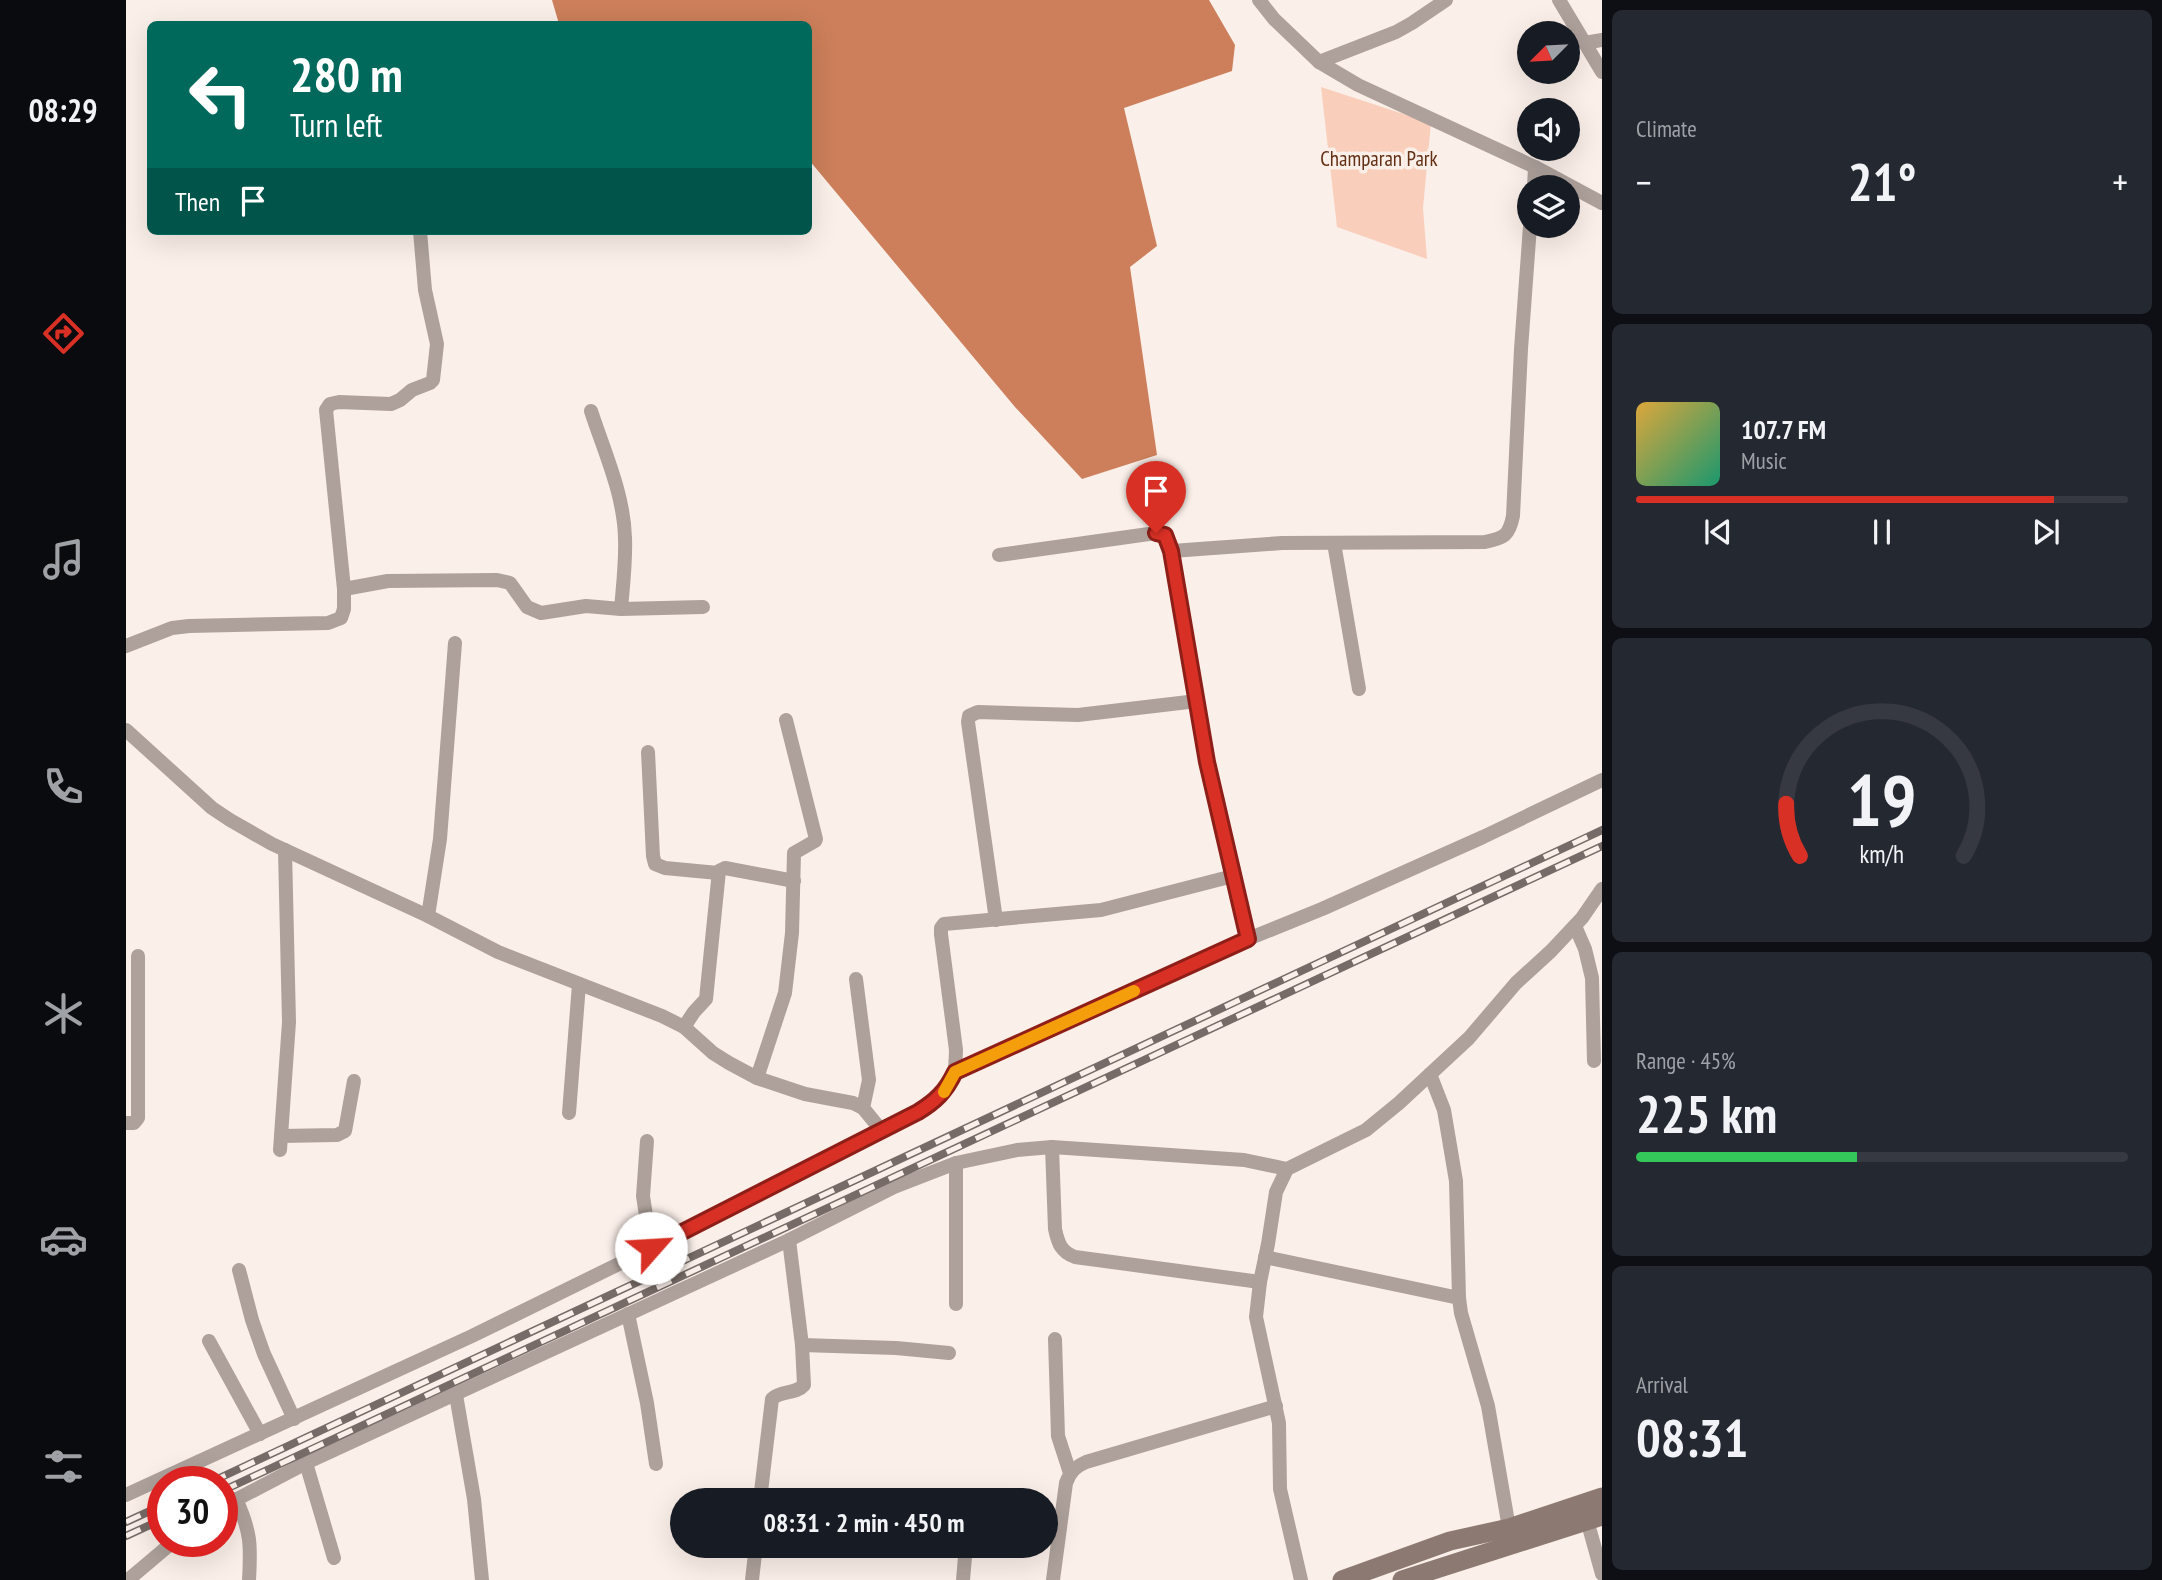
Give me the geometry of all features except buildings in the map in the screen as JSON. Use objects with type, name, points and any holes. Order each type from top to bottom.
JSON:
[{"type":"main road","points":[[1342,1580],[1450,1541],[1510,1528],[1602,1497]]},
{"type":"main road","points":[[1402,1580],[1595,1518]]},
{"type":"street","points":[[1259,0],[1274,19],[1319,62],[1359,85],[1535,167],[1602,203]]},
{"type":"street","points":[[1319,62],[1404,28],[1446,0]]},
{"type":"street","points":[[1559,0],[1602,72]]},
{"type":"street","points":[[1585,43],[1602,40]]},
{"type":"street","points":[[1535,167],[1535,175]]},
{"type":"street","points":[[126,646],[172,628],[334,622],[341,618],[344,589],[326,410],[330,404],[339,402],[394,403],[433,380],[436,337],[425,290],[420,235]]},
{"type":"street","points":[[1171,551],[1282,542],[1485,542],[1508,533],[1513,516],[1521,349],[1530,238]]},
{"type":"street","points":[[591,411],[623,514],[625,537],[621,609]]},
{"type":"street","points":[[999,555],[1156,533],[1165,535],[1171,551],[1210,776],[1248,939]]},
{"type":"street","points":[[1334,543],[1359,689]]},
{"type":"street","points":[[344,589],[388,581],[503,580],[510,583],[527,607],[541,613],[586,606],[621,609],[703,607]]},
{"type":"street","points":[[428,916],[440,839],[455,643]]},
{"type":"street","points":[[996,920],[969,716],[978,712],[1078,715],[1197,701]]},
{"type":"street","points":[[757,1078],[785,993],[792,933],[795,851],[816,839],[786,720]]},
{"type":"street","points":[[126,730],[212,807],[285,850],[428,916],[498,952],[662,1016],[684,1027],[713,1053],[757,1078],[805,1094],[853,1103],[863,1108],[881,1130]]},
{"type":"street","points":[[648,752],[655,864],[665,868],[718,873]]},
{"type":"street","points":[[955,1072],[1248,939],[1483,837],[1602,780]]},
{"type":"street","points":[[285,850],[289,1022],[281,1143],[345,1132],[354,1081]]},
{"type":"street","points":[[684,1027],[706,999],[720,870],[794,881]]},
{"type":"street","points":[[126,1495],[472,1336],[741,1204],[918,1112],[936,1100],[948,1088],[955,1072],[957,1050],[941,928],[948,923],[1101,910],[1233,876]]},
{"type":"street","points":[[238,1498],[306,1463],[789,1240],[894,1187],[956,1163],[1052,1147],[1244,1160],[1287,1169],[1366,1130],[1430,1074],[1469,1038],[1516,983],[1552,951],[1602,889]]},
{"type":"street","points":[[1574,926],[1585,948],[1592,978],[1594,1061]]},
{"type":"street","points":[[126,1123],[134,1123],[138,1118],[138,956]]},
{"type":"street","points":[[856,979],[869,1080],[863,1108]]},
{"type":"street","points":[[569,1113],[579,984]]},
{"type":"street","points":[[1430,1074],[1444,1110],[1456,1181],[1461,1313],[1488,1406],[1510,1528]]},
{"type":"street","points":[[647,1141],[643,1196],[651,1248]]},
{"type":"street","points":[[1052,1147],[1055,1229],[1057,1240],[1065,1254],[1260,1282]]},
{"type":"street","points":[[956,1163],[956,1304]]},
{"type":"street","points":[[1287,1169],[1276,1192],[1256,1317],[1279,1423],[1280,1489],[1301,1580]]},
{"type":"street","points":[[761,1488],[771,1403],[775,1396],[796,1392],[804,1385],[802,1345],[789,1240]]},
{"type":"street","points":[[1265,1257],[1459,1298]]},
{"type":"street","points":[[239,1270],[264,1354],[294,1419]]},
{"type":"street","points":[[628,1314],[647,1403],[656,1464]]},
{"type":"street","points":[[1055,1339],[1058,1436],[1070,1473]]},
{"type":"street","points":[[209,1341],[260,1434]]},
{"type":"street","points":[[802,1345],[896,1348],[949,1353]]},
{"type":"street","points":[[456,1395],[474,1499],[482,1580]]},
{"type":"street","points":[[1053,1580],[1064,1496],[1070,1473],[1076,1467],[1276,1406]]},
{"type":"street","points":[[306,1463],[334,1558]]},
{"type":"street","points":[[238,1504],[250,1537],[249,1580]]},
{"type":"street","points":[[1595,1518],[1602,1574]]},
{"type":"street","points":[[128,1580],[155,1557]]},
{"type":"street","points":[[752,1580],[755,1558]]},
{"type":"street","points":[[963,1580],[965,1558]]},
{"type":"green space","name":"Champaran Park","points":[[1321,87],[1431,123],[1423,208],[1427,259],[1337,227]]},
{"type":"shaded area","points":[[552,0],[1209,0],[1235,45],[1232,71],[1124,108],[1157,246],[1130,267],[1157,455],[1082,479],[1015,407],[812,164],[812,21],[558,21]]},
{"type":"railway","points":[[238,1469],[1602,830]]},
{"type":"railway","points":[[238,1484],[1602,846]]},
{"type":"railway","points":[[126,1522],[147,1512]]},
{"type":"railway","points":[[126,1536],[147,1526]]},
{"type":"slow traffic","points":[[944,1092],[955,1072],[1134,991]]},
{"type":"route","points":[[651,1248],[918,1112],[948,1088],[955,1072],[1248,939],[1207,762],[1171,551],[1165,535],[1156,533]]}]
